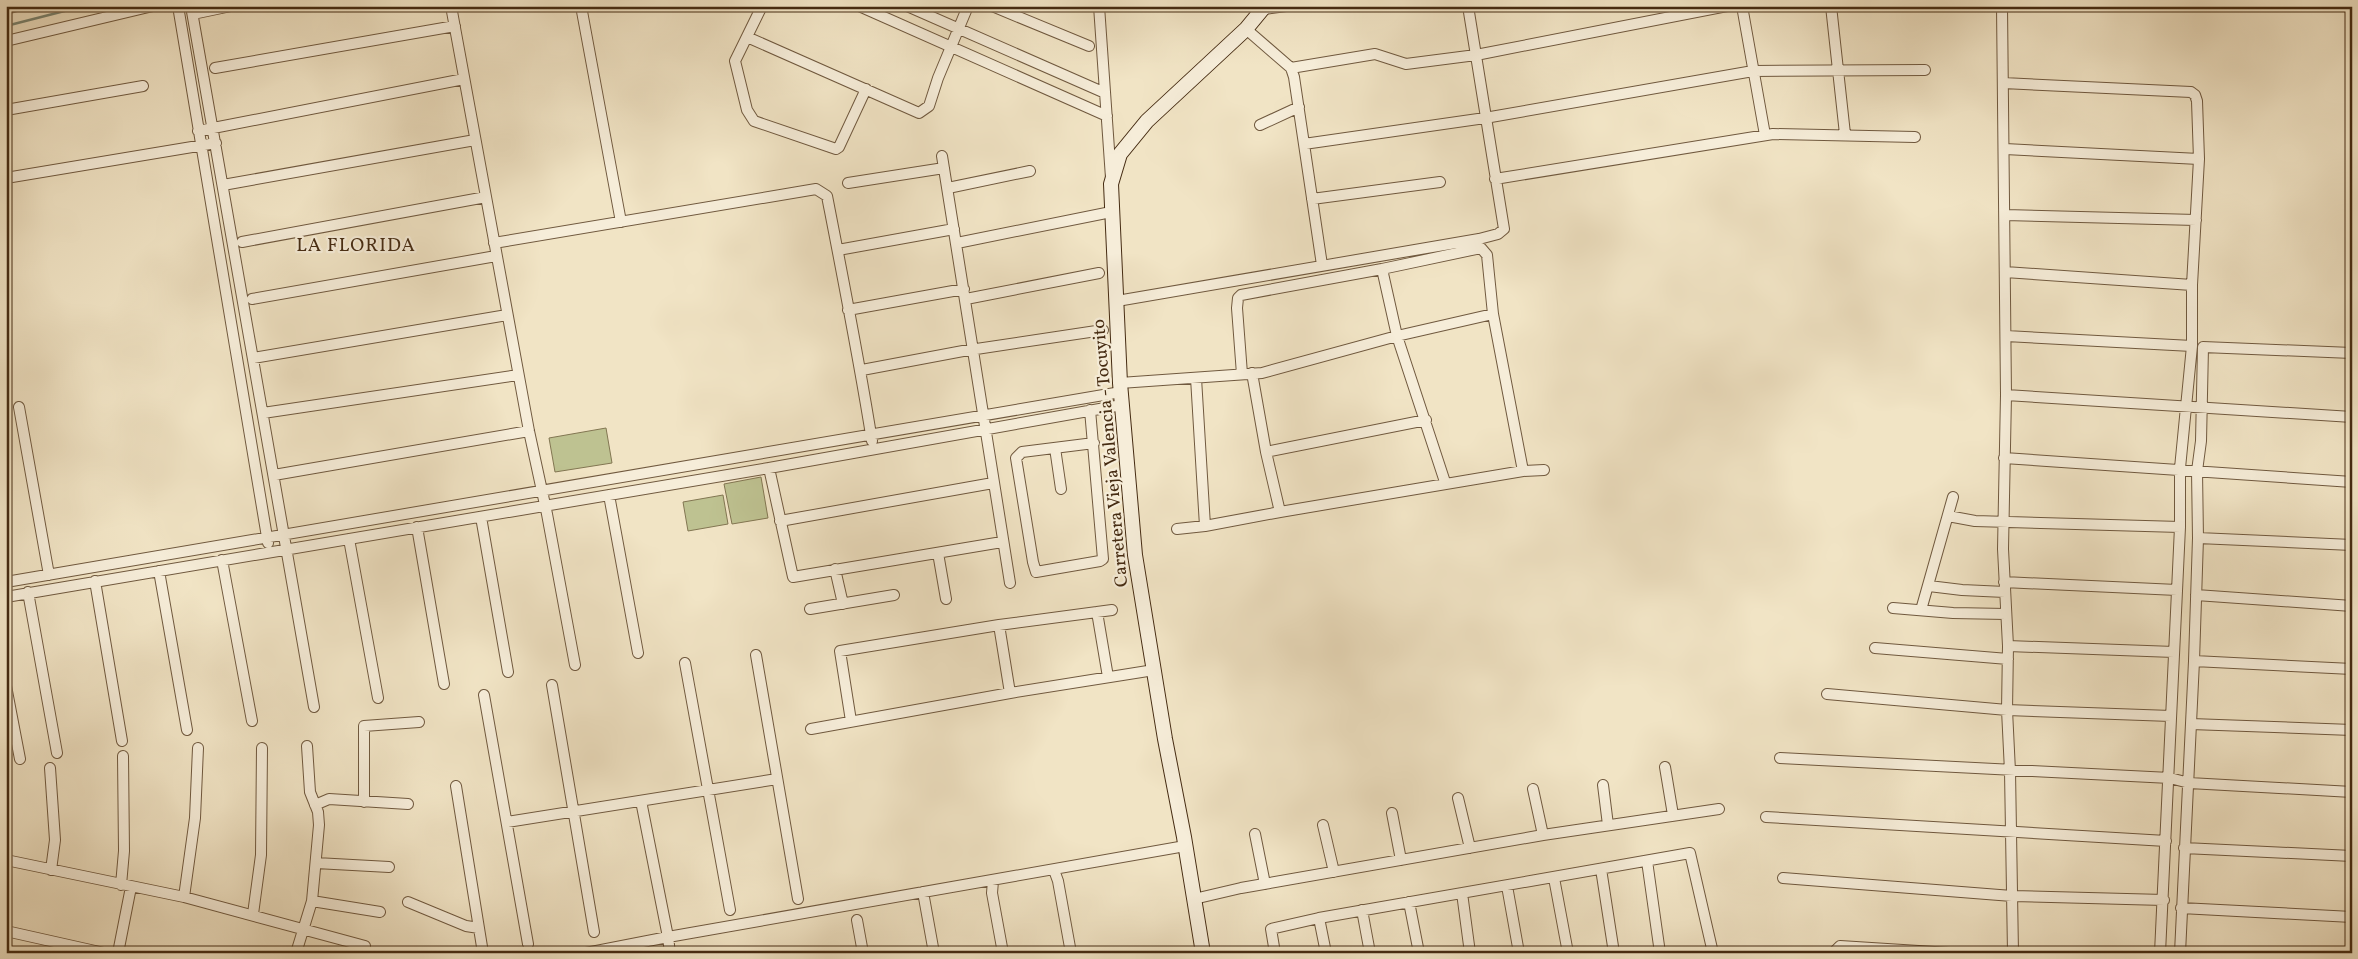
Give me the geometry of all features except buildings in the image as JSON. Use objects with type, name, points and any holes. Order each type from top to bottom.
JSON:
[{"type":"street","points":[[6,9],[17,6]]},
{"type":"street","points":[[6,42],[153,6]]},
{"type":"street","points":[[178,6],[270,552]]},
{"type":"street","points":[[231,6],[192,10],[314,708]]},
{"type":"street","points":[[451,6],[518,375],[575,665]]},
{"type":"street","points":[[581,6],[621,222]]},
{"type":"street","points":[[762,6],[735,61],[747,110],[754,121],[836,149],[839,147],[866,89]]},
{"type":"street","points":[[859,6],[1106,116]]},
{"type":"street","points":[[907,6],[1105,94]]},
{"type":"street","points":[[747,37],[919,113],[929,106],[968,6]]},
{"type":"street","points":[[992,6],[1089,46]]},
{"type":"street","points":[[1100,6],[1111,184]]},
{"type":"street","points":[[1265,8],[1286,6]]},
{"type":"street","points":[[1117,301],[1498,234],[1504,229],[1468,6]]},
{"type":"street","points":[[1290,68],[1374,54],[1406,64],[1476,55],[1727,6]]},
{"type":"street","points":[[1742,6],[1765,135]]},
{"type":"street","points":[[1831,6],[1845,134]]},
{"type":"street","points":[[2002,6],[2006,336],[2003,521],[2008,646],[2007,710],[2013,953]]},
{"type":"street","name":"Carretera Vieja Valencia - Tocuyito","points":[[1203,953],[1135,555],[1121,393],[1111,184],[1120,154],[1147,121],[1246,29],[1265,8]]},
{"type":"street","points":[[215,68],[455,26]]},
{"type":"street","points":[[1246,29],[1290,68],[1294,77],[1322,265]]},
{"type":"street","points":[[1304,144],[1486,118],[1753,71],[1925,70]]},
{"type":"street","points":[[198,131],[464,78]]},
{"type":"street","points":[[2003,83],[2191,92],[2195,95],[2197,101],[2199,159],[2192,285],[2192,346],[2180,468],[2178,590],[2160,953]]},
{"type":"street","points":[[6,110],[143,86]]},
{"type":"street","points":[[1260,125],[1299,107]]},
{"type":"street","points":[[1495,179],[1765,135],[1845,134],[1915,137]]},
{"type":"street","points":[[223,185],[475,140]]},
{"type":"street","points":[[6,178],[216,143]]},
{"type":"street","points":[[2005,149],[2199,159]]},
{"type":"street","points":[[942,156],[1010,583]]},
{"type":"street","points":[[848,183],[944,168]]},
{"type":"street","points":[[948,188],[1030,171]]},
{"type":"street","points":[[1312,198],[1440,182]]},
{"type":"street","points":[[494,243],[816,188],[827,196],[848,310],[862,370],[874,449]]},
{"type":"street","points":[[242,242],[486,198]]},
{"type":"street","points":[[957,243],[1111,212]]},
{"type":"street","points":[[2005,215],[2196,220]]},
{"type":"street","points":[[838,250],[954,229]]},
{"type":"street","points":[[1280,512],[1247,374],[1237,308],[1238,298],[1241,295],[1382,270],[1480,248],[1485,250],[1487,255],[1493,314],[1523,470]]},
{"type":"street","points":[[252,299],[496,256]]},
{"type":"street","points":[[1382,270],[1397,336],[1445,482]]},
{"type":"street","points":[[2005,272],[2192,285]]},
{"type":"street","points":[[848,310],[1099,273]]},
{"type":"street","points":[[253,358],[507,314]]},
{"type":"street","points":[[6,582],[984,417],[1196,378],[1262,372],[1397,336],[1493,314]]},
{"type":"street","points":[[862,370],[1103,330]]},
{"type":"street","points":[[2006,336],[2192,346]]},
{"type":"street","points":[[2180,953],[2194,661],[2198,538],[2197,471],[2200,441],[2203,347],[2352,353]]},
{"type":"street","points":[[263,413],[518,375]]},
{"type":"street","points":[[1196,378],[1205,526]]},
{"type":"street","points":[[6,596],[769,468],[1090,410],[1121,393]]},
{"type":"street","points":[[2006,396],[2352,417]]},
{"type":"street","points":[[19,407],[49,575]]},
{"type":"street","points":[[1090,410],[1094,443],[1102,561],[1036,572],[1016,458],[1022,452],[1094,443]]},
{"type":"street","points":[[1266,452],[1426,420]]},
{"type":"street","points":[[274,475],[529,431]]},
{"type":"street","points":[[1055,448],[1061,489]]},
{"type":"street","points":[[2004,458],[2180,468],[2197,471],[2352,482]]},
{"type":"street","points":[[769,468],[792,577],[1002,542]]},
{"type":"street","points":[[1177,529],[1205,526],[1445,482],[1523,470],[1544,470]]},
{"type":"street","points":[[780,521],[993,483]]},
{"type":"street","points":[[609,495],[638,653]]},
{"type":"street","points":[[1921,610],[1953,497]]},
{"type":"street","points":[[1948,516],[1975,521],[2180,527]]},
{"type":"street","points":[[481,517],[508,672]]},
{"type":"street","points":[[417,527],[444,684]]},
{"type":"street","points":[[2198,538],[2352,545]]},
{"type":"street","points":[[349,539],[378,698]]},
{"type":"street","points":[[938,553],[946,599]]},
{"type":"street","points":[[222,560],[252,721]]},
{"type":"street","points":[[835,570],[843,604]]},
{"type":"street","points":[[159,571],[187,730]]},
{"type":"street","points":[[95,581],[122,741]]},
{"type":"street","points":[[1929,586],[1962,590],[2005,587],[2178,590]]},
{"type":"street","points":[[28,592],[58,753]]},
{"type":"street","points":[[810,609],[894,595]]},
{"type":"street","points":[[2196,596],[2352,606]]},
{"type":"street","points":[[1893,608],[1953,613],[2006,614]]},
{"type":"street","points":[[851,721],[840,651],[999,625],[1112,610]]},
{"type":"street","points":[[1097,612],[1108,677]]},
{"type":"street","points":[[999,625],[1010,693]]},
{"type":"street","points":[[2008,646],[2174,652]]},
{"type":"street","points":[[1875,648],[2008,659]]},
{"type":"street","points":[[756,655],[798,899]]},
{"type":"street","points":[[2194,661],[2352,669]]},
{"type":"street","points":[[685,663],[730,910]]},
{"type":"street","points":[[811,729],[1010,693],[1154,670]]},
{"type":"street","points":[[552,685],[594,932]]},
{"type":"street","points":[[6,686],[20,759]]},
{"type":"street","points":[[1827,694],[2007,710],[2171,716]]},
{"type":"street","points":[[484,695],[528,944]]},
{"type":"street","points":[[364,802],[364,726],[419,722]]},
{"type":"street","points":[[2191,724],[2352,730]]},
{"type":"street","points":[[296,953],[312,901],[319,825],[316,805],[310,792],[307,746]]},
{"type":"street","points":[[184,897],[194,827],[198,748]]},
{"type":"street","points":[[253,914],[262,855],[262,748]]},
{"type":"street","points":[[118,953],[126,886],[123,756]]},
{"type":"street","points":[[1780,758],[2170,778],[2189,784],[2352,792]]},
{"type":"street","points":[[1665,767],[1673,815]]},
{"type":"street","points":[[50,768],[56,840],[51,870]]},
{"type":"street","points":[[507,822],[778,779]]},
{"type":"street","points":[[1603,785],[1608,826]]},
{"type":"street","points":[[456,786],[484,953]]},
{"type":"street","points":[[1533,789],[1543,835]]},
{"type":"street","points":[[1458,798],[1470,848]]},
{"type":"street","points":[[316,805],[329,799],[408,804]]},
{"type":"street","points":[[641,801],[670,953]]},
{"type":"street","points":[[1194,899],[1265,884],[1543,835],[1719,809]]},
{"type":"street","points":[[1392,813],[1401,860]]},
{"type":"street","points":[[1766,817],[2166,840]]},
{"type":"street","points":[[1323,825],[1334,872]]},
{"type":"street","points":[[1255,834],[1265,884]]},
{"type":"street","points":[[586,953],[1185,846]]},
{"type":"street","points":[[2184,848],[2352,856]]},
{"type":"street","points":[[1275,953],[1271,929],[1362,910],[1690,854],[1713,953]]},
{"type":"street","points":[[6,860],[184,897],[253,914],[365,946]]},
{"type":"street","points":[[1647,862],[1660,953]]},
{"type":"street","points":[[316,863],[388,867]]},
{"type":"street","points":[[1601,869],[1614,953]]},
{"type":"street","points":[[1054,870],[1058,881],[1071,953]]},
{"type":"street","points":[[1554,878],[1568,953]]},
{"type":"street","points":[[1782,878],[2012,896],[2164,900]]},
{"type":"street","points":[[993,881],[992,893],[1003,953]]},
{"type":"street","points":[[1507,886],[1519,953]]},
{"type":"street","points":[[923,892],[934,953]]},
{"type":"street","points":[[1462,893],[1470,953]]},
{"type":"street","points":[[312,901],[380,912]]},
{"type":"street","points":[[408,902],[466,926],[479,928]]},
{"type":"street","points":[[1410,902],[1419,953]]},
{"type":"street","points":[[2181,908],[2352,917]]},
{"type":"street","points":[[1362,910],[1370,953]]},
{"type":"street","points":[[1319,918],[1326,953]]},
{"type":"street","points":[[857,920],[863,953]]},
{"type":"street","points":[[6,931],[104,953]]},
{"type":"street","points":[[1833,953],[1840,946],[1950,953]]},
{"type":"green space","points":[[606,428],[612,463],[555,472],[549,438]]},
{"type":"green space","points":[[761,477],[768,518],[732,524],[724,484]]},
{"type":"green space","points":[[723,495],[728,524],[688,531],[683,502]]},
{"type":"waterway","points":[[6,26],[84,6]]},
{"type":"district","name":"LA FLORIDA","points":[[356,246]]}]
